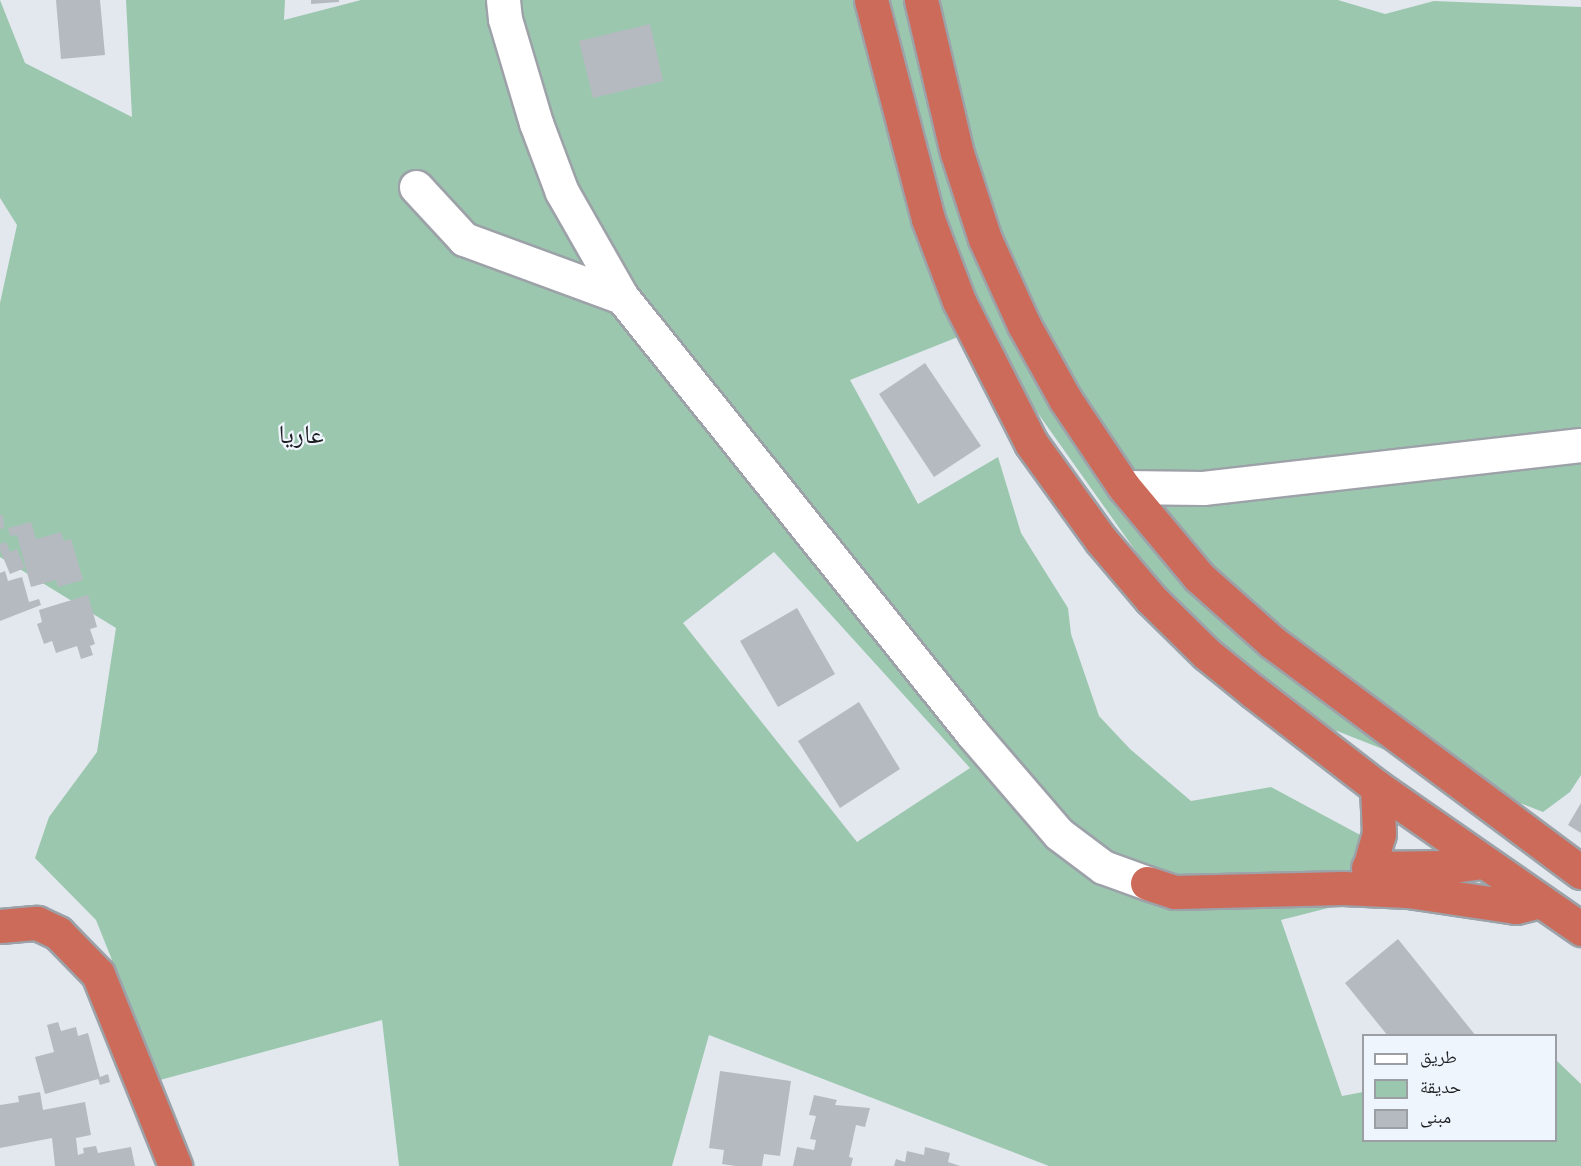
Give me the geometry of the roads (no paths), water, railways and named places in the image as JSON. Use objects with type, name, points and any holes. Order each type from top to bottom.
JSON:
[{"type":"highway","points":[[871,0],[928,219],[959,301],[1031,443],[1101,540],[1151,599],[1207,654],[1377,786],[1482,862],[1581,929]]},
{"type":"highway","points":[[921,0],[957,153],[985,239],[1024,325],[1065,399],[1124,487],[1199,577],[1272,642],[1581,872]]},
{"type":"highway","points":[[1369,868],[1378,834],[1377,786]]},
{"type":"highway","points":[[1147,883],[1182,871],[1446,867],[1482,862]]},
{"type":"highway","points":[[1147,883],[1175,892],[1351,888],[1408,891],[1515,907],[1540,901]]},
{"type":"highway","points":[[0,926],[37,923],[58,933],[98,974],[175,1166]]},
{"type":"street","points":[[503,0],[505,19],[536,123],[562,192],[622,297],[972,733],[1059,834],[1103,867],[1147,883]]},
{"type":"street","points":[[416,187],[464,239],[622,297]]},
{"type":"street","points":[[1124,487],[1203,488],[1581,445]]},
{"type":"district","name":"عاريا","points":[[301,435]]}]
